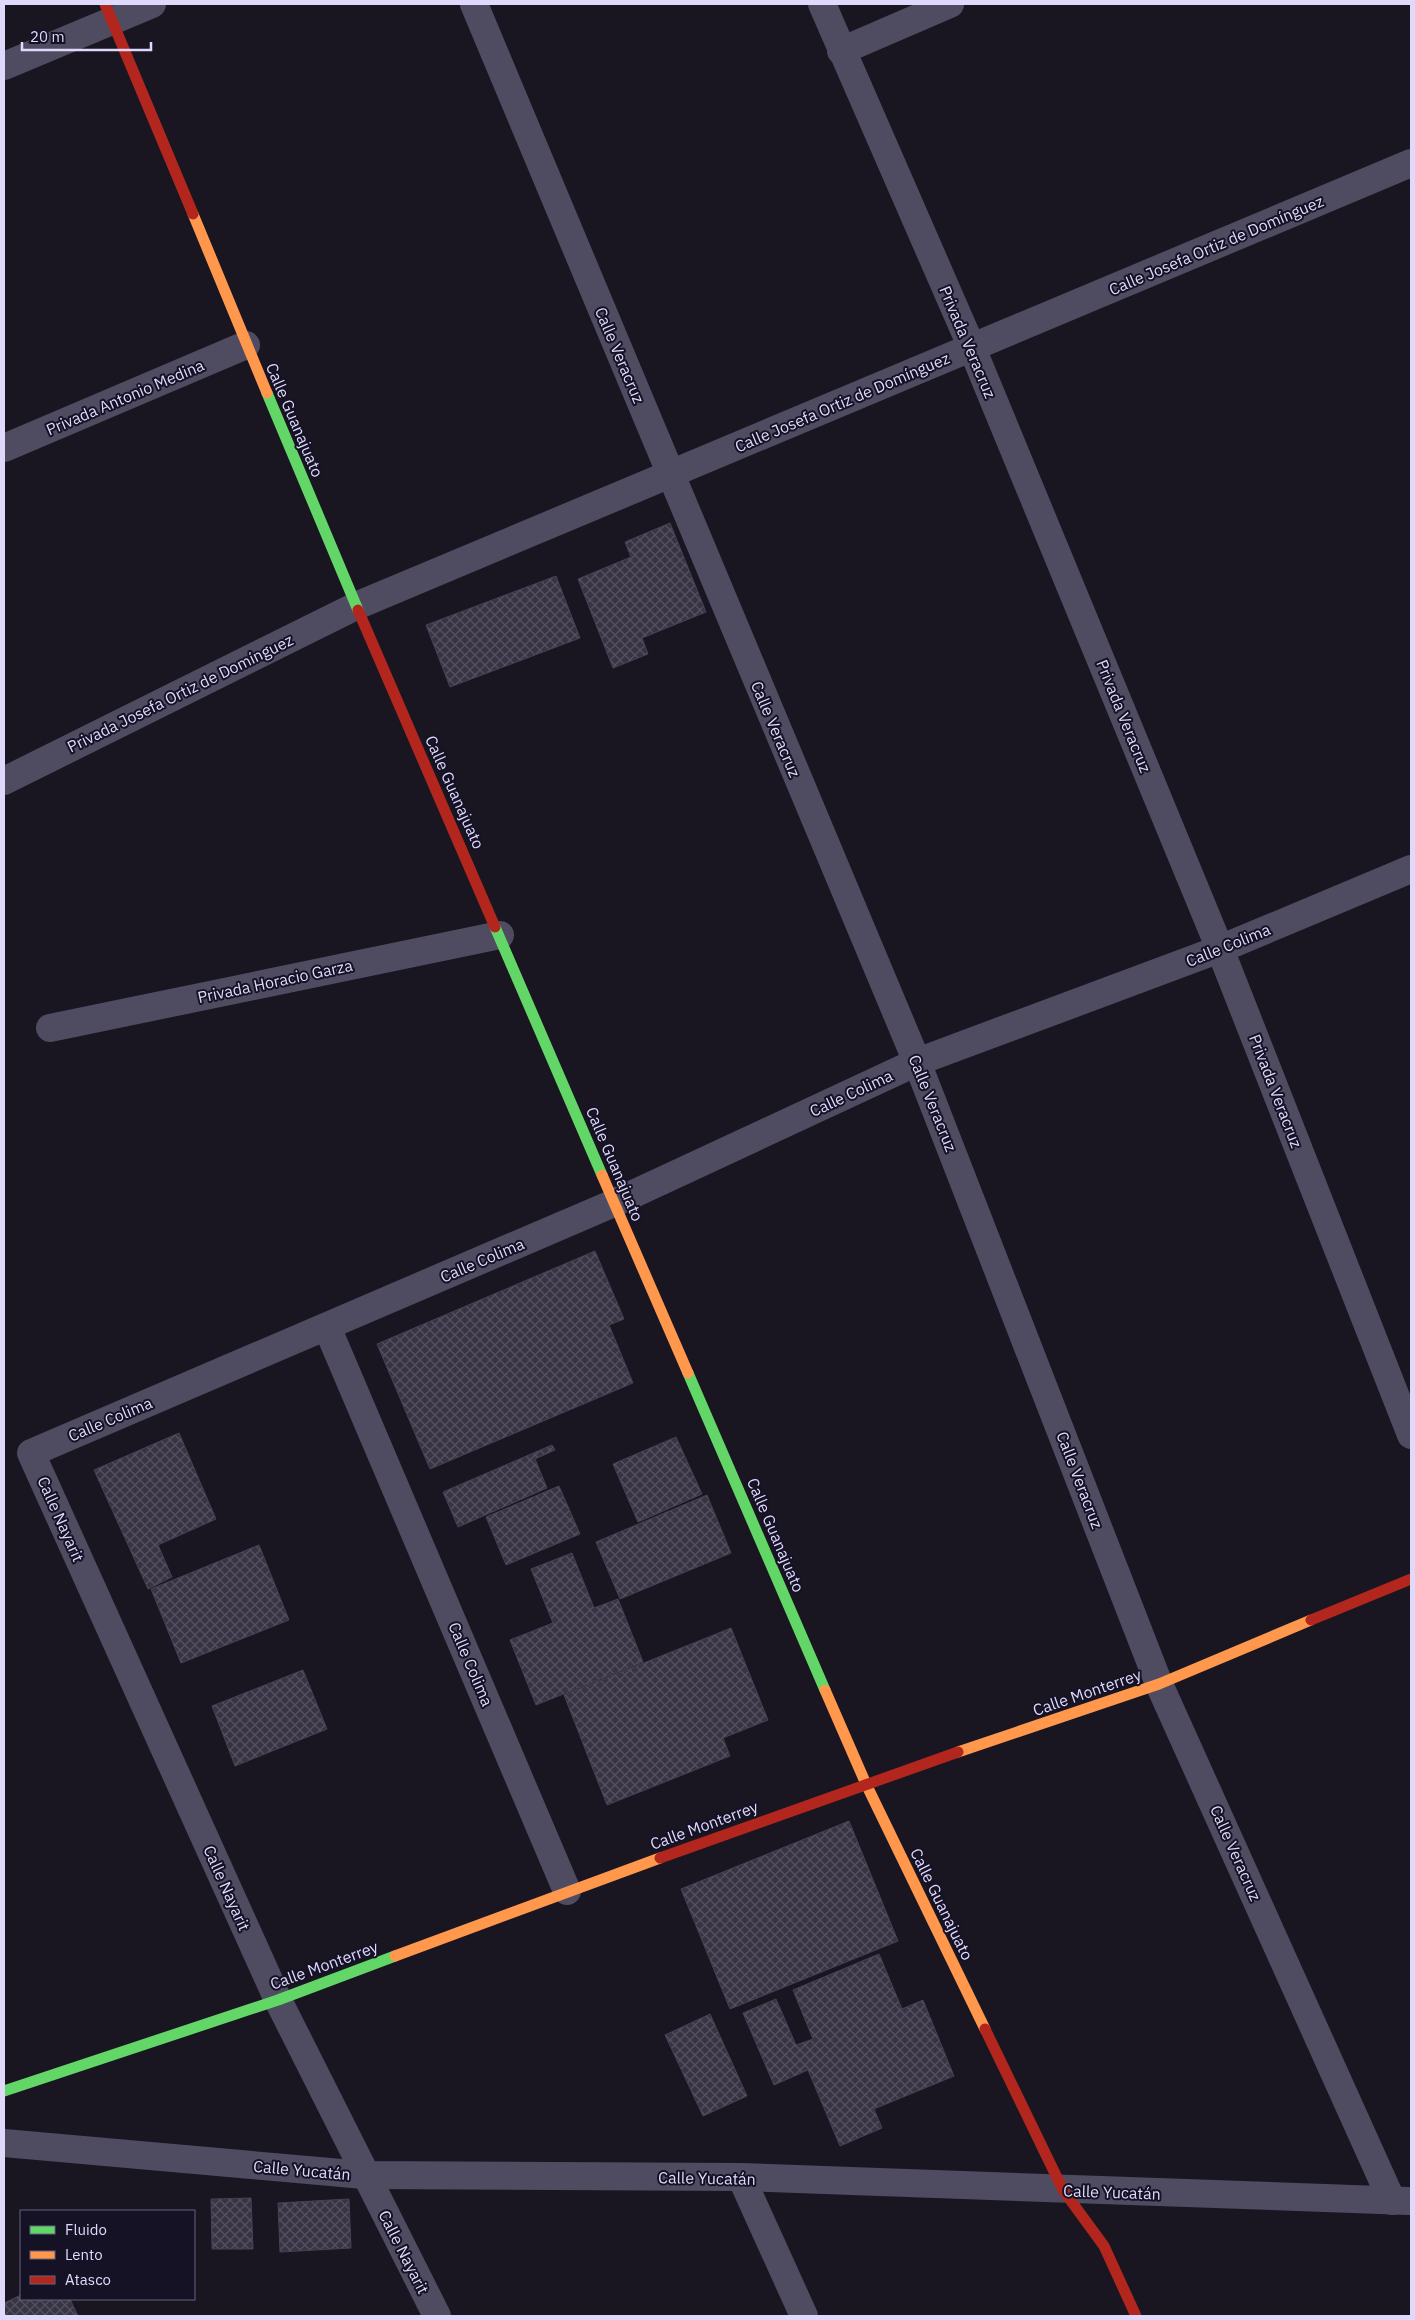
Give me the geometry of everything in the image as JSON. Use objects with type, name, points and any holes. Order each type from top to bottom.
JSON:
[{"type":"street","points":[[4,66],[109,12],[152,4]]},
{"type":"street","name":"Calle Veracruz","points":[[474,4],[669,475],[917,1062],[1159,1684],[1402,2201]]},
{"type":"street","name":"Privada Veracruz","points":[[822,4],[972,348],[1220,949],[1411,1435]]},
{"type":"street","points":[[841,51],[950,4]]},
{"type":"street","name":"Calle Guanajuato","points":[[109,12],[246,346],[356,606],[866,1784],[1063,2190],[1104,2246],[1136,2316]]},
{"type":"street","name":"Calle Josefa Ortiz de Domínguez","points":[[356,606],[1411,163]]},
{"type":"street","name":"Privada Antonio Medina","points":[[4,448],[246,346]]},
{"type":"street","name":"Privada Josefa Ortiz de Domínguez","points":[[4,781],[356,606]]},
{"type":"street","name":"Calle Colima","points":[[31,1453],[614,1203],[917,1062],[1220,949],[1411,869]]},
{"type":"street","name":"Privada Horacio Garza","points":[[50,1028],[500,935]]},
{"type":"street","name":"Calle Colima","points":[[327,1327],[567,1891]]},
{"type":"street","name":"Calle Nayarit","points":[[31,1453],[278,2000],[364,2175],[437,2316]]},
{"type":"street","name":"Calle Monterrey","points":[[4,2091],[278,2000],[567,1891],[866,1784],[1159,1684],[1411,1580]]},
{"type":"street","name":"Calle Yucatán","points":[[4,2143],[364,2175],[741,2178],[1402,2201]]},
{"type":"street","points":[[741,2178],[804,2316]]},
{"type":"building","points":[[670,523],[706,612],[642,638],[648,654],[613,668],[578,579],[631,557],[625,542]]},
{"type":"building","points":[[556,576],[580,638],[450,687],[426,625]]},
{"type":"building","points":[[595,1251],[624,1319],[609,1325],[633,1383],[430,1469],[377,1344]]},
{"type":"building","points":[[179,1433],[216,1519],[158,1545],[172,1577],[148,1589],[94,1470]]},
{"type":"building","points":[[676,1437],[702,1494],[638,1522],[613,1464]]},
{"type":"building","points":[[552,1445],[555,1450],[535,1459],[547,1488],[458,1527],[443,1492]]},
{"type":"building","points":[[559,1486],[580,1534],[506,1565],[486,1517]]},
{"type":"building","points":[[707,1495],[731,1553],[620,1599],[596,1542]]},
{"type":"building","points":[[259,1545],[289,1620],[181,1663],[151,1589]]},
{"type":"building","points":[[572,1553],[594,1608],[618,1599],[643,1662],[536,1705],[510,1640],[553,1623],[531,1569]]},
{"type":"building","points":[[731,1628],[768,1720],[723,1738],[730,1756],[607,1805],[564,1695]]},
{"type":"building","points":[[303,1670],[327,1729],[235,1766],[212,1706]]},
{"type":"building","points":[[849,1821],[898,1941],[730,2009],[681,1889]]},
{"type":"building","points":[[879,1954],[902,2009],[923,2000],[954,2076],[874,2109],[882,2128],[840,2146],[808,2070],[774,2085],[743,2013],[776,1999],[796,2045],[813,2039],[793,1990]]},
{"type":"building","points":[[710,2014],[747,2096],[703,2116],[665,2035]]},
{"type":"building","points":[[251,2198],[253,2249],[212,2249],[211,2199]]},
{"type":"building","points":[[349,2199],[351,2248],[280,2252],[278,2203]]},
{"type":"building","points":[[20,2295],[20,2300],[70,2300],[78,2316],[4,2316],[4,2303]]},
{"type":"traffic: fast","points":[[267,393],[358,610]]},
{"type":"traffic: fast","points":[[495,927],[602,1175]]},
{"type":"traffic: fast","points":[[688,1373],[825,1690]]},
{"type":"traffic: fast","points":[[4,2091],[278,2000],[395,1956]]},
{"type":"traffic: slow","points":[[193,214],[267,393]]},
{"type":"traffic: slow","points":[[602,1175],[688,1373]]},
{"type":"traffic: slow","points":[[958,1752],[1159,1684],[1311,1620]]},
{"type":"traffic: slow","points":[[825,1690],[866,1784],[985,2029]]},
{"type":"traffic: slow","points":[[395,1956],[660,1858]]},
{"type":"traffic: jam","points":[[105,4],[193,214]]},
{"type":"traffic: jam","points":[[358,610],[495,927]]},
{"type":"traffic: jam","points":[[1311,1620],[1411,1579]]},
{"type":"traffic: jam","points":[[660,1858],[958,1752]]},
{"type":"traffic: jam","points":[[985,2029],[1063,2190],[1104,2246],[1136,2316]]}]
